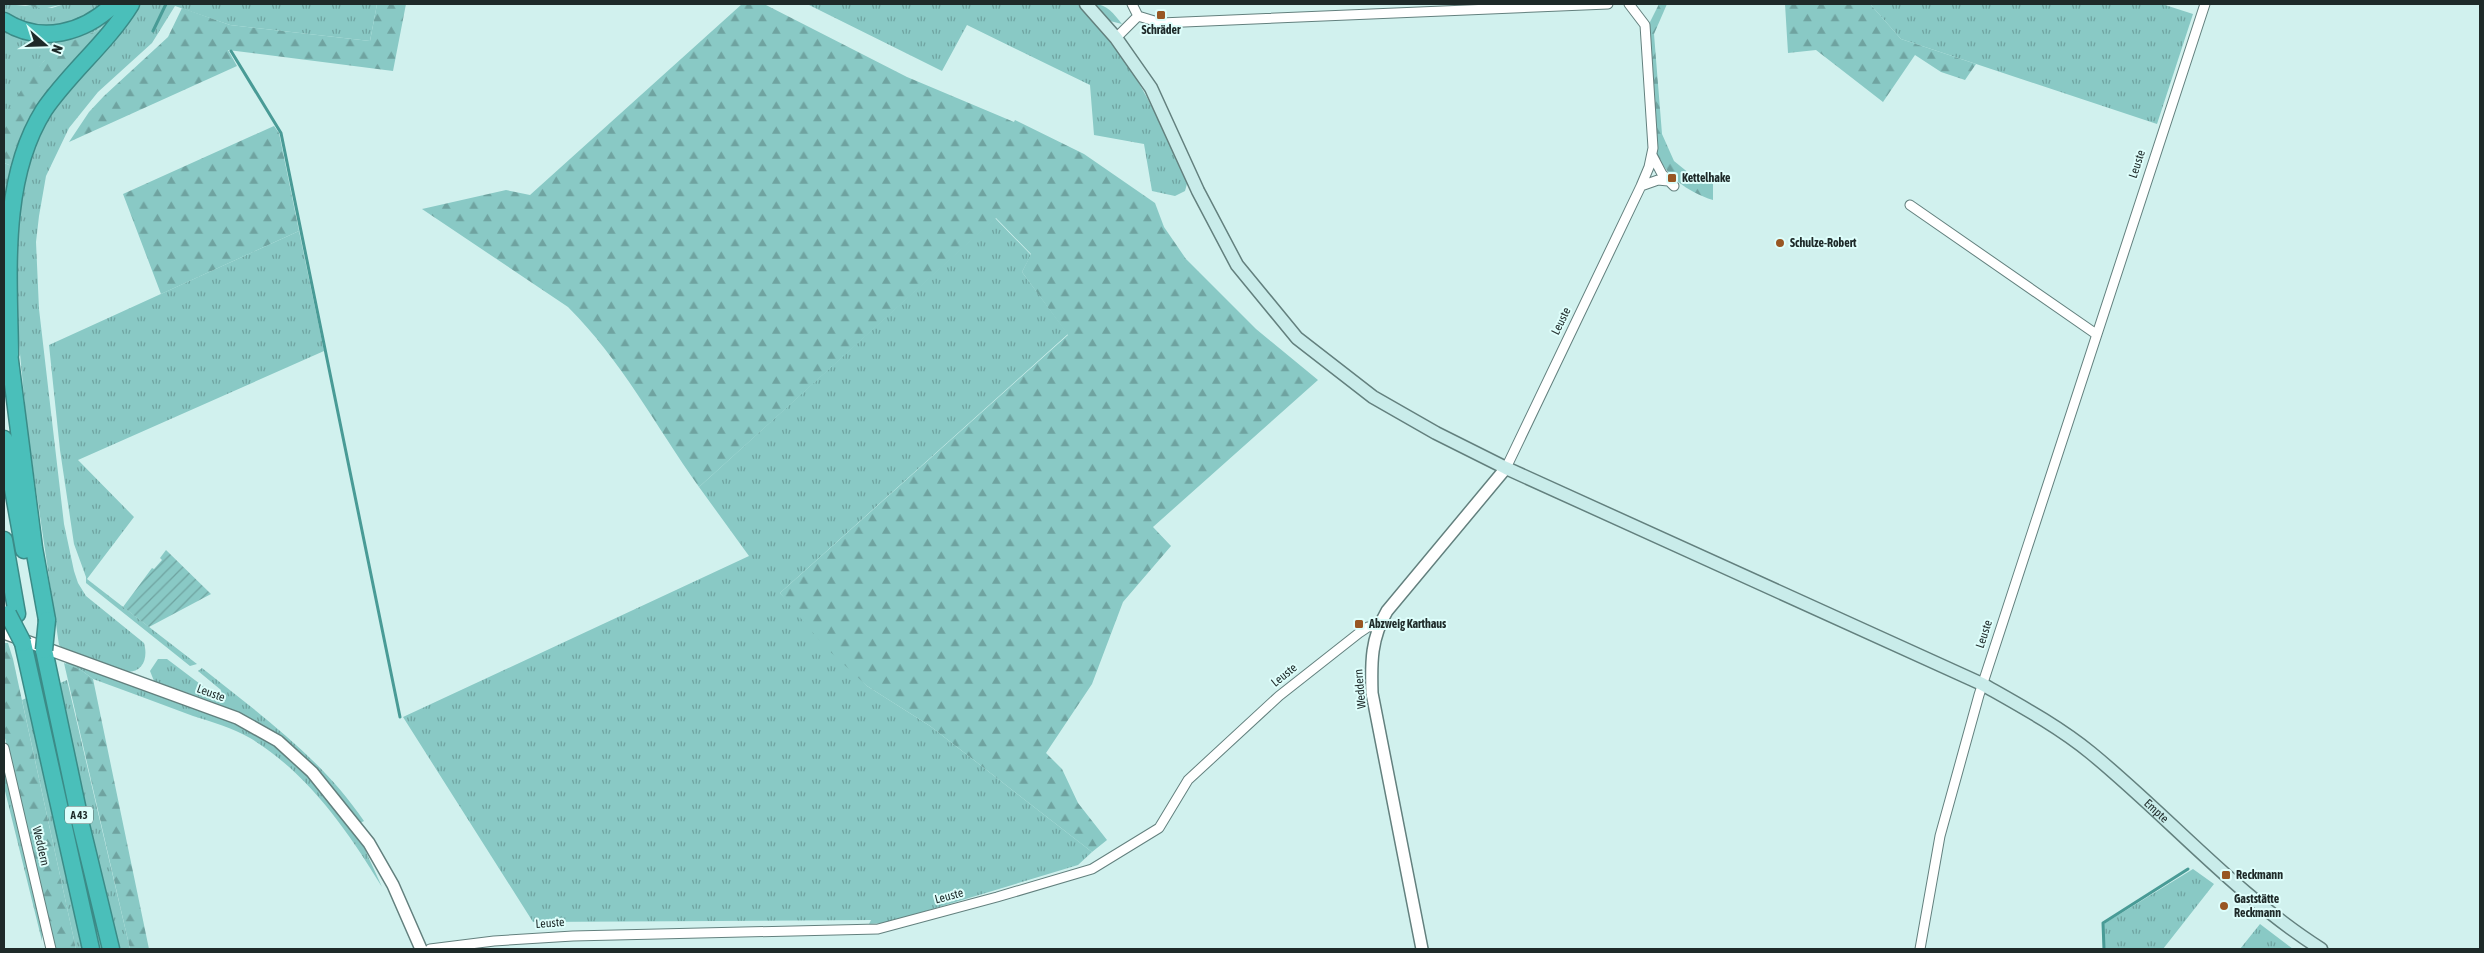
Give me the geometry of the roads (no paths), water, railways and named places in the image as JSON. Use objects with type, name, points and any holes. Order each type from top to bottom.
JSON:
[{"type":"highway","points":[[4,21],[11,26],[37,34],[64,33],[83,27],[101,16],[114,4]]},
{"type":"highway","points":[[10,356],[8,262],[11,203],[16,173],[28,139],[42,112],[59,90],[121,21],[131,4]]},
{"type":"highway","points":[[4,316],[42,620]]},
{"type":"highway","name":"A 43","points":[[4,439],[42,620],[44,650],[50,681],[81,825],[111,949]]},
{"type":"highway","name":"A 43","points":[[4,540],[13,614],[23,644],[91,949]]},
{"type":"highway","points":[[4,595],[13,614]]},
{"type":"main road","name":"Empte","points":[[1086,4],[1116,38],[1151,88],[1198,191],[1237,265],[1297,338],[1373,397],[1436,433],[1506,468],[1982,684],[2036,714],[2090,752],[2284,926],[2321,949]]},
{"type":"street","points":[[1132,4],[1138,16],[1161,23],[1608,4]]},
{"type":"street","name":"Leuste","points":[[1506,468],[1641,186],[1652,155],[1645,25],[1629,4]]},
{"type":"street","name":"Leuste","points":[[1920,949],[1940,836],[1982,684],[2205,4]]},
{"type":"street","points":[[1116,38],[1138,16]]},
{"type":"street","name":"Leuste","points":[[1641,186],[1658,180],[1671,183],[1652,155]]},
{"type":"street","points":[[1910,204],[2096,334]]},
{"type":"street","name":"Weddern","points":[[1422,949],[1372,693],[1371,657],[1379,626],[1402,592],[1506,468]]},
{"type":"street","name":"Leuste","points":[[430,949],[494,941],[573,936],[878,930],[1092,869],[1159,828],[1188,780],[1279,696],[1359,633],[1368,627],[1379,626]]},
{"type":"street","name":"Leuste","points":[[4,633],[237,718],[278,741],[312,772],[369,843],[394,885],[421,949]]},
{"type":"street","name":"Weddern","points":[[4,748],[52,949]]},
{"type":"waterway","points":[[153,31],[166,4]]},
{"type":"waterway","points":[[231,51],[281,133],[400,717]]},
{"type":"waterway","points":[[2104,949],[2103,923],[2188,869]]},
{"type":"place","name":"Schräder","points":[[1161,15]]},
{"type":"place","name":"Kettelhake","points":[[1672,178]]},
{"type":"place","name":"Schulze-Robert","points":[[1780,243]]},
{"type":"place","name":"Abzweig Karthaus","points":[[1359,624]]},
{"type":"place","name":"Reckmann","points":[[2226,875]]},
{"type":"place","name":"Gaststätte Reckmann","points":[[2224,906]]}]
